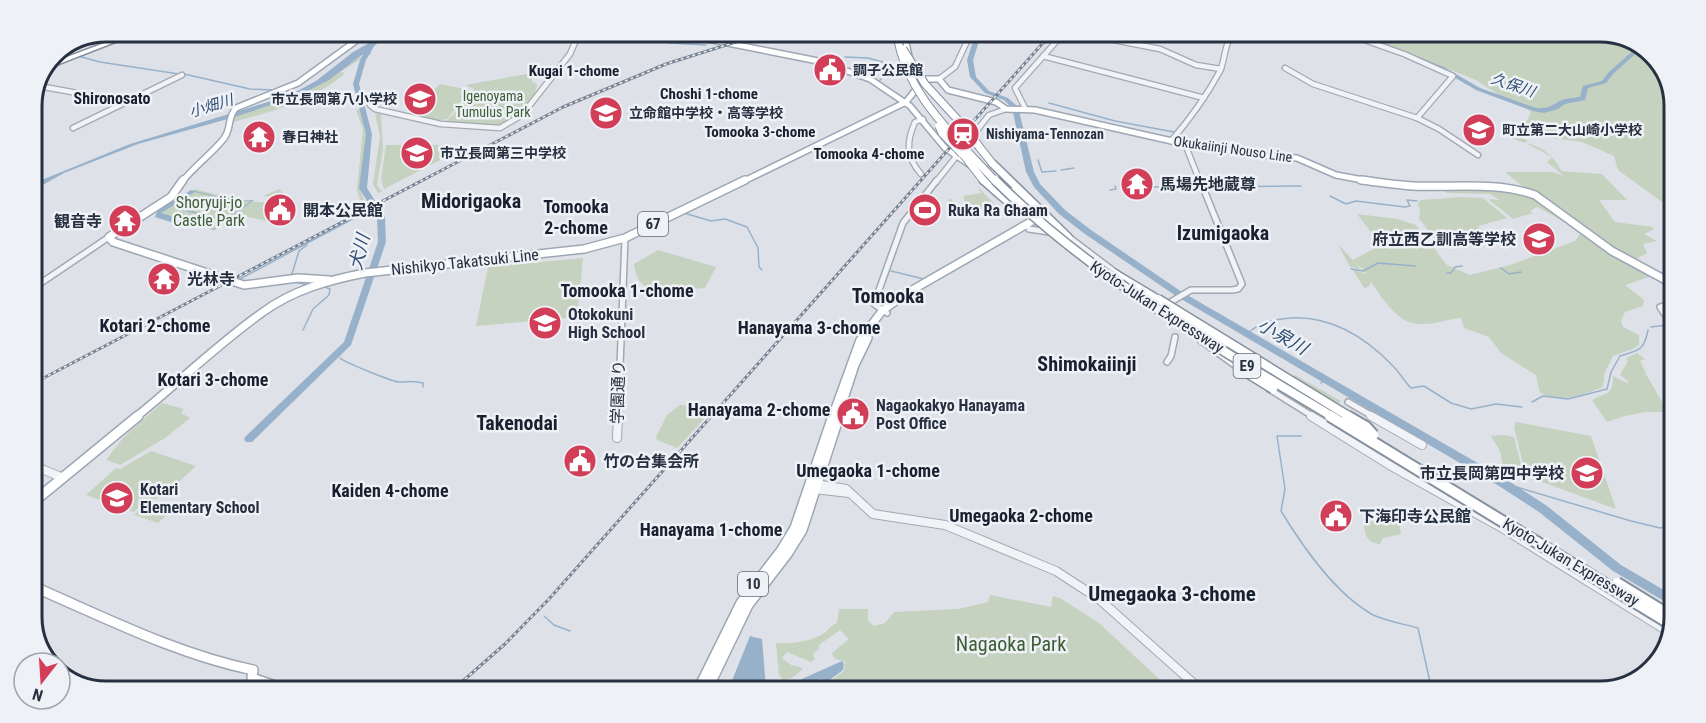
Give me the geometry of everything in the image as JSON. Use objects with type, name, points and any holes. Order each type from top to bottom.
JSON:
[{"type":"highway","points":[[61,61],[111,42]]},
{"type":"highway","name":"Kyoto-Jukan Expressway","points":[[899,42],[902,60],[919,91],[962,145],[1002,189],[1066,246],[1150,306],[1664,620]]},
{"type":"highway","name":"Kyoto-Jukan Expressway","points":[[903,42],[903,49],[911,68],[924,91],[967,145],[1017,197],[1055,231],[1098,264],[1173,315],[1664,612]]},
{"type":"highway","points":[[71,53],[97,43]]},
{"type":"highway","points":[[903,49],[918,74],[1040,221]]},
{"type":"highway","points":[[902,60],[913,88],[942,134],[983,180],[1004,199],[1027,213]]},
{"type":"highway","points":[[990,163],[1068,237]]},
{"type":"highway","points":[[1073,251],[1104,278],[1252,376],[1432,478]]},
{"type":"highway","points":[[1116,273],[1156,304],[1366,427],[1373,435]]},
{"type":"main road","points":[[330,280],[297,278],[244,285],[113,242],[109,237],[169,198],[192,168],[221,143],[227,134],[233,110],[298,83],[354,42]]},
{"type":"main road","points":[[723,42],[829,63],[870,79],[906,102],[923,119],[940,143],[960,156],[1027,213],[1040,221]]},
{"type":"main road","points":[[905,42],[918,79],[915,92],[906,102]]},
{"type":"main road","points":[[918,79],[939,79]]},
{"type":"main road","name":"Okukaiinji Nouso Line","points":[[939,79],[948,90],[996,102],[1007,109],[1023,108],[1185,144],[1247,154],[1297,158],[1336,175],[1411,186],[1482,186],[1526,191],[1580,226],[1612,251],[1664,280]]},
{"type":"main road","name":"Nishikyo Takatsuki Line","points":[[42,493],[256,316],[290,296],[330,280],[371,272],[584,249],[625,238],[906,102]]},
{"type":"main road","points":[[972,167],[992,177]]},
{"type":"main road","points":[[1014,191],[1040,221]]},
{"type":"main road","name":"10","points":[[885,312],[916,291],[1040,221]]},
{"type":"main road","name":"10","points":[[711,681],[748,605],[797,540],[852,359],[864,334],[907,293],[1040,221]]},
{"type":"main road","name":"10","points":[[702,681],[741,603],[791,536],[813,486]]},
{"type":"main road","points":[[42,590],[156,640],[219,663],[253,670],[252,678],[261,681]]},
{"type":"street","points":[[370,105],[375,109],[428,122],[489,129],[501,128],[522,115],[570,54],[574,42]]},
{"type":"street","points":[[939,79],[949,73],[960,60],[967,42]]},
{"type":"street","points":[[1023,108],[1015,88],[1056,42]]},
{"type":"street","points":[[1124,42],[1160,49],[1196,65],[1221,69]]},
{"type":"street","points":[[1171,141],[1204,98],[1221,69],[1227,42]]},
{"type":"street","points":[[1370,42],[1453,76],[1417,118]]},
{"type":"street","points":[[1043,56],[1204,98]]},
{"type":"street","points":[[1285,68],[1313,84],[1417,118],[1478,154]]},
{"type":"street","points":[[73,128],[182,75]]},
{"type":"street","points":[[45,87],[127,102]]},
{"type":"street","points":[[885,312],[874,304],[903,223],[960,156],[989,115],[1007,109]]},
{"type":"street","points":[[921,174],[910,162],[906,147],[915,122],[923,119]]},
{"type":"street","points":[[1156,304],[1177,298],[1189,291],[1232,291],[1240,287],[1242,282],[1185,144]]},
{"type":"street","points":[[1040,221],[1049,232],[1073,251],[1156,304],[1268,388],[1393,467],[1504,529],[1663,628]]},
{"type":"street","points":[[1040,221],[1068,237],[1116,273]]},
{"type":"street","points":[[1029,229],[1049,232]]},
{"type":"street","points":[[42,282],[109,237]]},
{"type":"street","name":"学園通り","points":[[617,438],[625,238]]},
{"type":"street","points":[[1167,362],[1171,356],[1175,337]]},
{"type":"street","points":[[1348,402],[1422,445]]},
{"type":"street","points":[[42,469],[61,477]]},
{"type":"street","points":[[813,486],[849,493],[873,514],[945,525],[1060,573],[1099,599],[1191,681]]},
{"type":"green space","points":[[1387,42],[1600,42],[1625,47],[1639,55],[1651,67],[1662,89],[1664,203],[1618,170],[1614,156],[1582,142],[1544,137],[1539,139],[1523,131],[1521,132],[1526,134],[1520,136],[1528,141],[1524,143],[1508,136],[1504,132],[1528,120],[1531,111],[1505,99],[1476,80],[1386,44]]},
{"type":"green space","points":[[365,54],[340,72],[345,73],[333,83],[307,98],[234,122],[235,117],[310,90]]},
{"type":"green space","name":"Igenoyama Tumulus Park","points":[[532,73],[532,82],[537,84],[534,95],[519,115],[510,121],[491,126],[445,122],[474,89],[465,85]]},
{"type":"green space","points":[[440,84],[470,90],[447,119],[436,121],[409,114]]},
{"type":"green space","points":[[360,109],[368,136],[362,182],[364,200],[360,200],[357,190],[363,129],[356,110]]},
{"type":"green space","points":[[381,113],[383,149],[377,185],[382,191],[378,193],[373,184],[380,137],[375,114]]},
{"type":"green space","points":[[1526,143],[1542,149],[1552,157]]},
{"type":"green space","points":[[386,145],[451,145],[444,158],[384,189],[381,180]]},
{"type":"green space","points":[[1552,157],[1561,171],[1602,174],[1627,200],[1599,200],[1615,222],[1653,227],[1654,229],[1644,234],[1657,241],[1643,244],[1647,253],[1634,260],[1622,260],[1649,277],[1625,285],[1644,300],[1643,306],[1625,312],[1621,321],[1623,327],[1639,335],[1639,345],[1613,356],[1605,372],[1603,387],[1564,398],[1540,393],[1536,375],[1501,353],[1489,337],[1464,328],[1461,318],[1415,324],[1399,316],[1371,282],[1368,287],[1364,288],[1353,270],[1367,274],[1356,263],[1360,269],[1350,267],[1338,244],[1353,260],[1381,245],[1357,214],[1398,219],[1416,225],[1447,265],[1470,275],[1510,265],[1575,241],[1581,233],[1576,228],[1537,207],[1530,211],[1533,213],[1513,219],[1488,199],[1500,200],[1490,194],[1447,193],[1442,188],[1528,191],[1505,172],[1553,172],[1564,176],[1547,162]]},
{"type":"green space","points":[[977,186],[997,207],[965,212],[948,200],[950,198],[956,204],[963,205],[965,202],[963,196],[981,193]]},
{"type":"green space","name":"Shoryuji-jo Castle Park","points":[[195,189],[238,200],[278,204],[273,201],[280,201],[281,197],[263,196],[279,189],[285,198],[295,198],[286,208],[280,206],[267,221],[244,216],[237,220],[230,218],[214,230],[189,223],[184,226],[155,217],[156,211]]},
{"type":"green space","points":[[1483,198],[1507,218],[1478,226],[1480,228],[1436,244],[1434,237],[1419,219],[1420,208],[1417,204],[1421,200]]},
{"type":"green space","points":[[658,250],[716,267],[705,288],[667,291],[667,289],[643,285],[637,277],[634,264]]},
{"type":"green space","points":[[583,258],[577,317],[476,326],[488,267]]},
{"type":"green space","points":[[1637,353],[1645,359],[1640,361],[1646,373],[1641,376],[1646,374],[1664,405],[1664,412],[1645,412],[1607,422],[1592,400],[1610,390],[1613,376],[1629,382],[1620,375],[1628,361],[1626,358]]},
{"type":"green space","points":[[1295,375],[1341,401],[1326,417],[1316,418],[1276,390]]},
{"type":"green space","points":[[162,403],[184,409],[181,413],[190,418],[165,438],[120,465],[106,460],[123,438]]},
{"type":"green space","points":[[680,405],[714,408],[677,448],[657,440],[656,437],[667,415]]},
{"type":"green space","points":[[1516,422],[1591,436],[1616,509],[1526,476],[1514,427]]},
{"type":"green space","points":[[1491,436],[1514,437],[1524,476],[1503,467],[1500,451]]},
{"type":"green space","points":[[151,451],[196,466],[163,497],[145,501],[134,512],[86,495],[116,468],[120,469]]},
{"type":"green space","points":[[153,503],[172,510],[158,523],[134,515],[146,504]]},
{"type":"green space","points":[[1392,517],[1399,521],[1401,534],[1383,538],[1380,544],[1372,542],[1365,533],[1364,521]]},
{"type":"green space","name":"Nagaoka Park","points":[[990,595],[1051,607],[1053,596],[1060,598],[1099,623],[1161,681],[830,681],[844,671],[845,662],[834,658],[832,653],[849,639],[840,630],[819,645],[819,649],[813,654],[815,659],[811,662],[787,652],[782,658],[791,665],[803,669],[792,678],[783,680],[779,675],[776,643],[805,641],[823,634],[837,623],[839,609],[868,609],[868,621],[874,626],[885,623],[894,612],[958,609],[988,602]]},
{"type":"water","points":[[371,42],[379,42],[370,55],[362,55],[329,80],[300,95],[235,117],[138,144],[64,173],[42,185],[42,180],[130,144],[288,96],[316,81],[353,52]]},
{"type":"water","points":[[191,190],[236,201],[254,200],[214,230],[189,222],[184,226],[155,217],[158,211]],"holes":[[[195,192],[231,201],[251,201],[214,229],[161,213]]]},
{"type":"water","points":[[750,636],[762,639],[765,681],[732,681]]},
{"type":"water","points":[[842,661],[844,664],[843,670],[828,681],[820,679],[800,681]]},
{"type":"waterway","points":[[665,42],[706,45]]},
{"type":"waterway","name":"小泉川","points":[[976,42],[970,60],[973,77],[987,92],[1006,99],[1015,107],[1030,172],[1037,185],[1062,212],[1179,294],[1503,483],[1543,509],[1617,568],[1664,596]]},
{"type":"waterway","name":"久保川","points":[[1377,42],[1442,68],[1478,89],[1535,110],[1544,111],[1556,108],[1563,102],[1583,99],[1585,87],[1604,82],[1634,52]]},
{"type":"waterway","name":"犬川","points":[[249,439],[348,343],[382,242],[381,217],[363,188],[369,134],[356,84],[363,60],[370,48]]},
{"type":"waterway","points":[[78,56],[100,62],[179,74]]},
{"type":"waterway","points":[[845,57],[868,58],[886,63]]},
{"type":"waterway","name":"小畑川","points":[[184,74],[250,89],[276,90]]},
{"type":"waterway","points":[[879,81],[886,74]]},
{"type":"waterway","points":[[1049,103],[1115,121],[1174,132]]},
{"type":"waterway","points":[[1038,160],[1042,172],[1056,171]]},
{"type":"waterway","points":[[1061,170],[1074,168]]},
{"type":"waterway","points":[[1110,190],[1116,189],[1115,186]]},
{"type":"waterway","points":[[1206,187],[1301,186]]},
{"type":"waterway","points":[[1121,187],[1199,187]]},
{"type":"waterway","points":[[1330,196],[1346,204],[1356,201],[1405,207],[1410,206],[1407,200],[1417,201]]},
{"type":"waterway","points":[[203,197],[187,205],[185,210],[216,218]]},
{"type":"waterway","points":[[240,279],[375,207]]},
{"type":"waterway","points":[[684,213],[711,221],[725,219],[747,227],[758,248],[759,267],[762,270]]},
{"type":"waterway","points":[[291,277],[299,251],[307,245]]},
{"type":"waterway","points":[[1351,269],[1363,271],[1378,263],[1415,266]]},
{"type":"waterway","points":[[1447,273],[1451,273],[1455,267],[1462,266]]},
{"type":"waterway","points":[[1501,268],[1509,274],[1521,272]]},
{"type":"waterway","points":[[891,271],[924,279]]},
{"type":"waterway","points":[[295,282],[308,285]]},
{"type":"waterway","points":[[303,330],[313,309],[329,295],[330,289],[322,286]]},
{"type":"waterway","points":[[1248,333],[1263,324],[1279,319],[1306,318],[1320,321],[1347,331],[1371,346],[1393,366],[1411,388],[1424,386],[1451,403],[1471,409],[1496,404],[1522,407]]},
{"type":"waterway","points":[[1651,327],[1664,325]]},
{"type":"waterway","points":[[1532,402],[1543,396],[1568,399],[1607,389],[1611,372],[1620,356],[1640,349],[1645,342],[1648,330]]},
{"type":"waterway","points":[[340,358],[388,379],[399,382],[419,382],[423,383],[423,387]]},
{"type":"waterway","name":"小泉川","points":[[1321,383],[1325,379]]},
{"type":"waterway","name":"犬川","points":[[270,423],[271,418]]},
{"type":"waterway","points":[[1301,436],[1277,436],[1285,489],[1281,511],[1321,569],[1346,595],[1373,615],[1418,628],[1430,681]]},
{"type":"waterway","points":[[1503,483],[1631,521],[1664,527]]},
{"type":"waterway","points":[[544,616],[554,625],[570,631]]},
{"type":"railway","points":[[42,379],[563,107],[666,64],[736,42]]},
{"type":"railway","points":[[463,681],[505,644],[549,599],[1044,42]]},
{"type":"place","name":"調子公民館","points":[[830,70]]},
{"type":"place","name":"市立長岡第八小学校","points":[[420,99]]},
{"type":"place","name":"立命館中学校・高等学校","points":[[606,113]]},
{"type":"place","name":"町立第二大山崎小学校","points":[[1479,130]]},
{"type":"place","name":"Nishiyama-Tennozan","points":[[963,134]]},
{"type":"place","name":"春日神社","points":[[259,137]]},
{"type":"place","name":"市立長岡第三中学校","points":[[417,153]]},
{"type":"place","name":"馬場先地蔵尊","points":[[1137,184]]},
{"type":"place","name":"開本公民館","points":[[280,210]]},
{"type":"place","name":"Ruka Ra Ghaam","points":[[925,210]]},
{"type":"place","name":"観音寺","points":[[125,221]]},
{"type":"place","name":"府立西乙訓高等学校","points":[[1539,239]]},
{"type":"place","name":"光林寺","points":[[164,279]]},
{"type":"place","name":"Otokokuni High School","points":[[545,323]]},
{"type":"place","name":"Nagaokakyo Hanayama Post Office","points":[[853,414]]},
{"type":"place","name":"竹の台集会所","points":[[580,461]]},
{"type":"place","name":"市立長岡第四中学校","points":[[1587,473]]},
{"type":"place","name":"Kotari Elementary School","points":[[117,498]]},
{"type":"place","name":"下海印寺公民館","points":[[1336,516]]},
{"type":"district","name":"Kugai 1-chome","points":[[574,71]]},
{"type":"district","name":"Choshi 1-chome","points":[[709,94]]},
{"type":"district","name":"Shironosato","points":[[112,98]]},
{"type":"district","name":"Tomooka 3-chome","points":[[760,132]]},
{"type":"district","name":"Tomooka 4-chome","points":[[869,154]]},
{"type":"district","name":"Midorigaoka","points":[[471,201]]},
{"type":"district","name":"Tomooka 2-chome","points":[[576,216]]},
{"type":"district","name":"Izumigaoka","points":[[1223,233]]},
{"type":"district","name":"Tomooka 1-chome","points":[[627,290]]},
{"type":"district","name":"Tomooka","points":[[888,296]]},
{"type":"district","name":"Kotari 2-chome","points":[[155,325]]},
{"type":"district","name":"Hanayama 3-chome","points":[[809,327]]},
{"type":"district","name":"Shimokaiinji","points":[[1087,364]]},
{"type":"district","name":"Kotari 3-chome","points":[[213,379]]},
{"type":"district","name":"Hanayama 2-chome","points":[[759,409]]},
{"type":"district","name":"Takenodai","points":[[517,423]]},
{"type":"district","name":"Umegaoka 1-chome","points":[[868,470]]},
{"type":"district","name":"Kaiden 4-chome","points":[[390,490]]},
{"type":"district","name":"Umegaoka 2-chome","points":[[1021,515]]},
{"type":"district","name":"Hanayama 1-chome","points":[[711,529]]},
{"type":"district","name":"Umegaoka 3-chome","points":[[1172,594]]}]
